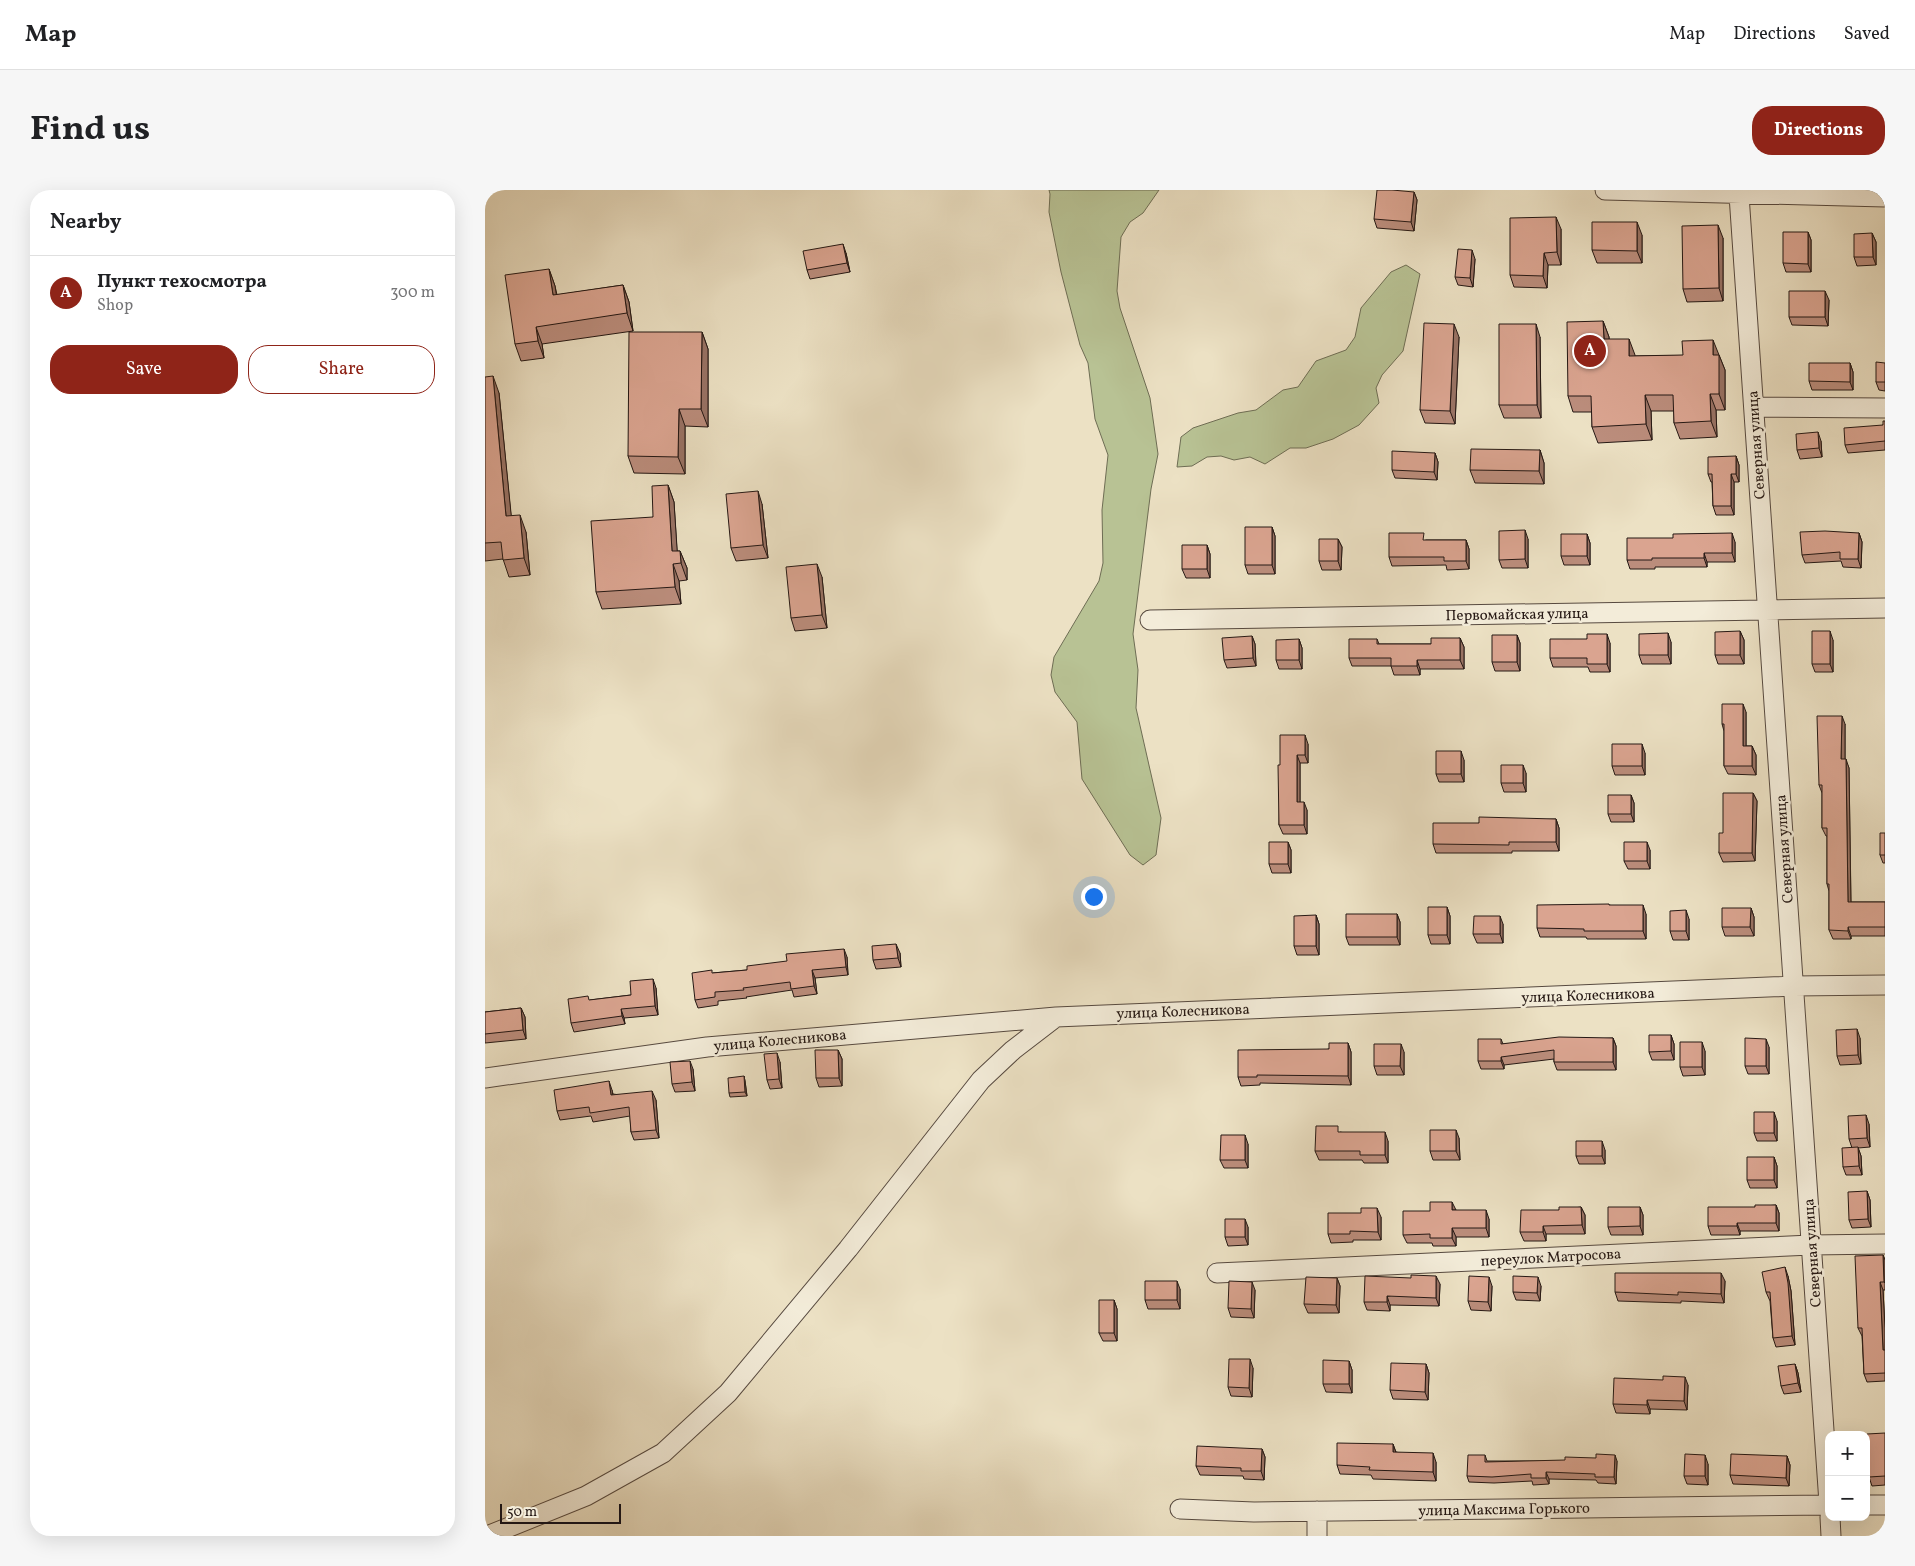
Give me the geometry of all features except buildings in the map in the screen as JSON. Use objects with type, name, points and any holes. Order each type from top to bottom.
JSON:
[{"type":"street","points":[[1605,190],[1885,198]]},
{"type":"street","name":"Северная улица","points":[[1739,195],[1827,1476]]},
{"type":"street","points":[[1754,407],[1885,408]]},
{"type":"street","name":"Первомайская улица","points":[[1150,620],[1885,608]]},
{"type":"street","name":"улица Колесникова","points":[[485,1078],[707,1047],[1057,1016],[1794,986],[1885,985]]},
{"type":"street","points":[[487,1536],[586,1496],[663,1453],[728,1393],[848,1249],[981,1080],[1013,1050],[1057,1016]]},
{"type":"street","name":"переулок Матросова","points":[[1217,1273],[1811,1245],[1885,1244]]},
{"type":"street","name":"улица Максима Горького","points":[[1180,1509],[1254,1512],[1825,1504]]},
{"type":"street","points":[[1870,1505],[1885,1505]]},
{"type":"street","points":[[1317,1511],[1317,1536]]},
{"type":"street","points":[[1830,1521],[1831,1536]]},
{"type":"green space","points":[[1049,190],[1159,190],[1143,213],[1130,222],[1121,237],[1117,291],[1120,308],[1150,398],[1158,454],[1151,489],[1133,634],[1138,670],[1136,708],[1161,818],[1156,855],[1143,865],[1130,855],[1082,779],[1077,722],[1055,692],[1051,675],[1054,657],[1099,581],[1103,563],[1102,510],[1108,455],[1095,419],[1088,363],[1080,345],[1061,272],[1049,212]]},
{"type":"green space","points":[[1406,265],[1420,274],[1403,351],[1382,375],[1376,388],[1379,403],[1359,425],[1333,439],[1306,448],[1290,448],[1265,464],[1250,457],[1234,460],[1221,456],[1207,457],[1192,466],[1177,467],[1181,437],[1193,428],[1238,413],[1256,410],[1283,390],[1298,387],[1316,361],[1346,350],[1355,337],[1361,308],[1391,272]]},
{"type":"place","name":"Пункт техосмотра","points":[[1590,351]]}]
